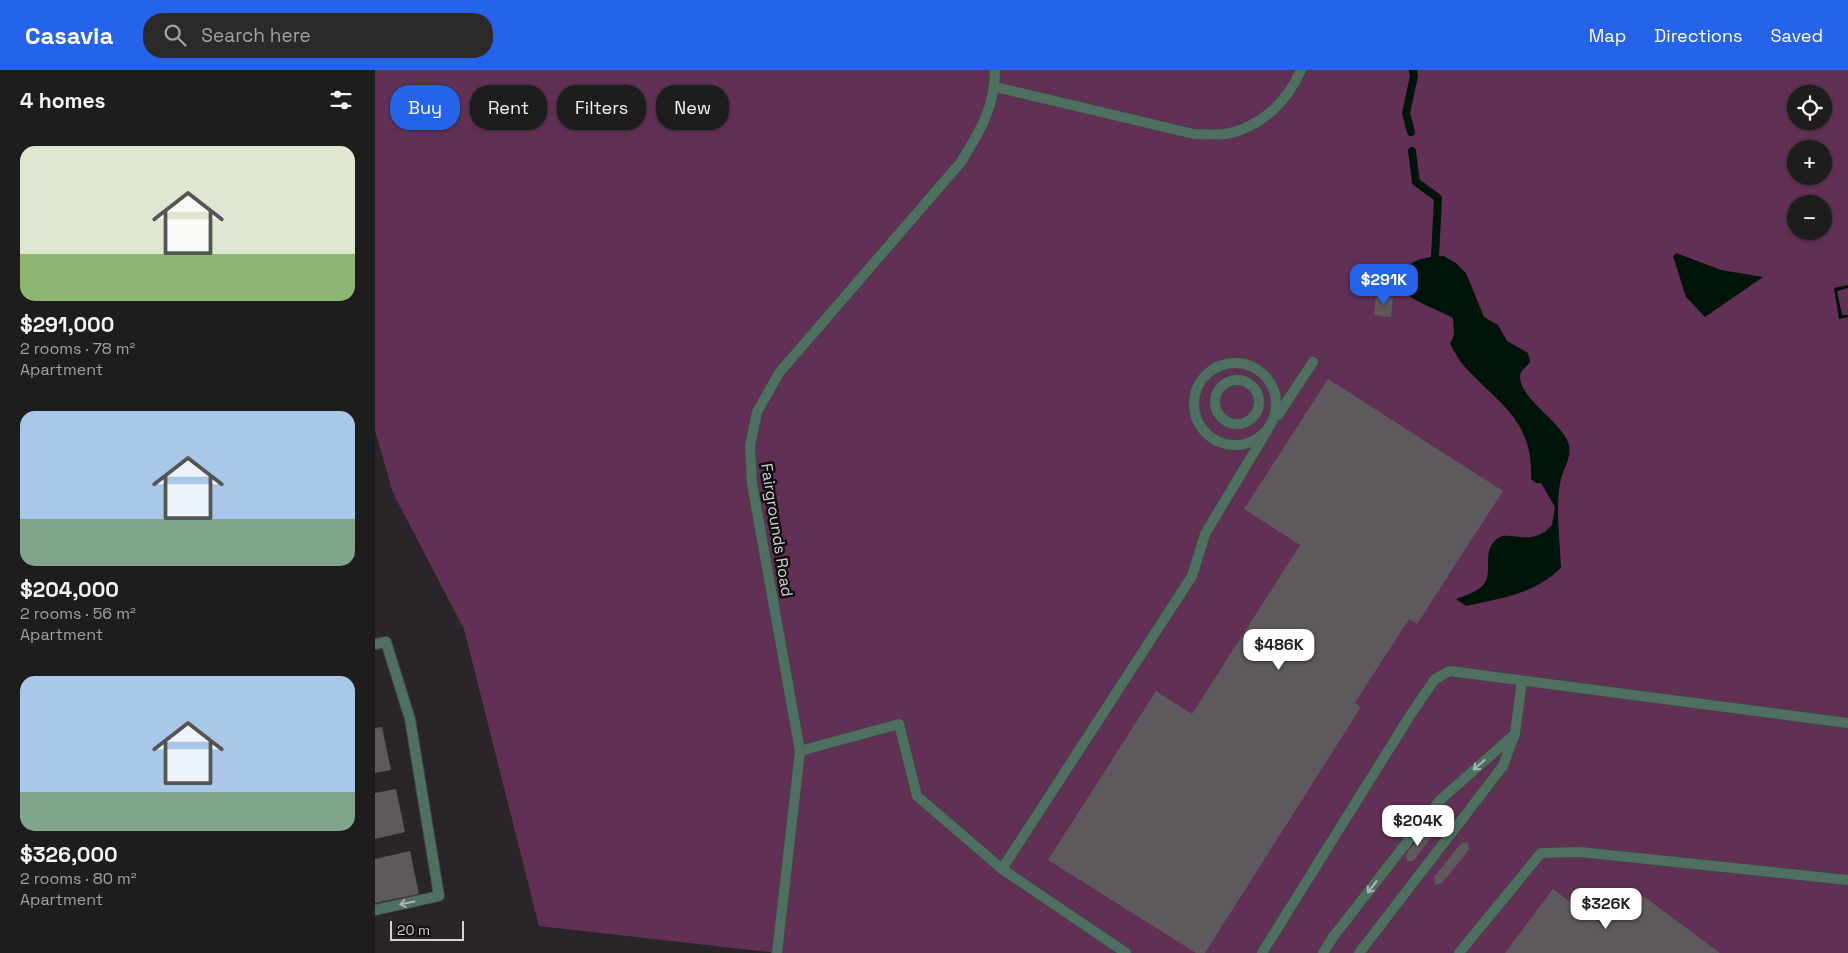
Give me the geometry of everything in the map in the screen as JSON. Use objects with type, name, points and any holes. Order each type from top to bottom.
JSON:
[{"type":"street","name":"Fairgrounds Road","points":[[777,953],[800,750],[752,484],[750,446],[757,412],[779,373],[961,162],[984,124],[995,87],[995,70]]},
{"type":"street","points":[[995,87],[1195,134],[1225,134],[1252,126],[1276,108],[1296,82],[1301,70]]},
{"type":"street","points":[[1231,362],[1246,363],[1259,369],[1269,379],[1275,392],[1277,405],[1270,427],[1258,438],[1247,444],[1233,446],[1220,443],[1209,436],[1200,426],[1195,414],[1194,400],[1201,380],[1218,366],[1231,362]]},
{"type":"street","points":[[1002,868],[1192,576],[1205,534],[1270,427],[1313,362]]},
{"type":"street","points":[[1242,380],[1255,388],[1259,395],[1259,409],[1255,416],[1243,424],[1229,423],[1223,420],[1215,408],[1217,393],[1227,382],[1242,380]]},
{"type":"street","points":[[375,644],[386,642],[410,719],[439,896],[375,910]]},
{"type":"street","points":[[1262,953],[1435,678],[1450,671],[1848,723]]},
{"type":"street","points":[[1359,953],[1503,766],[1515,733],[1522,681]]},
{"type":"street","points":[[800,750],[899,724],[917,796],[1002,868],[1126,953]]},
{"type":"street","points":[[1323,953],[1333,937],[1439,801],[1515,733]]},
{"type":"street","points":[[1459,953],[1541,854],[1580,852],[1848,880]]},
{"type":"shaded area","points":[[375,70],[1848,70],[1848,953],[777,953],[539,926],[464,629],[393,493],[375,430]]},
{"type":"shaded area","points":[[1676,253],[1721,270],[1763,277],[1705,317],[1686,297],[1673,256]]},
{"type":"shaded area","points":[[1444,256],[1456,263],[1466,273],[1484,317],[1498,325],[1507,341],[1528,353],[1530,362],[1521,372],[1520,380],[1530,398],[1563,434],[1569,447],[1569,457],[1561,479],[1558,499],[1561,568],[1528,590],[1466,606],[1456,599],[1475,591],[1485,582],[1489,550],[1492,544],[1503,536],[1529,537],[1537,536],[1544,532],[1552,525],[1555,507],[1541,483],[1536,483],[1531,479],[1527,442],[1520,428],[1502,404],[1463,365],[1450,344],[1454,335],[1453,318],[1415,300],[1405,290],[1403,279],[1408,267],[1418,260]]},
{"type":"shaded area","points":[[1848,285],[1848,288],[1837,291],[1842,315],[1848,315],[1848,317],[1839,319],[1834,288]]},
{"type":"building","points":[[1376,296],[1393,297],[1391,317],[1374,315]]},
{"type":"building","points":[[1328,379],[1503,491],[1417,624],[1409,619],[1365,687],[1355,703],[1361,707],[1205,953],[1196,953],[1048,860],[1156,691],[1192,714],[1300,545],[1244,509]]},
{"type":"building","points":[[382,727],[391,770],[375,773],[375,728]]},
{"type":"building","points":[[396,789],[405,832],[375,839],[375,793]]},
{"type":"building","points":[[1430,831],[1430,839],[1413,861],[1407,861],[1406,854],[1422,834]]},
{"type":"building","points":[[1468,842],[1469,850],[1442,883],[1434,885],[1435,876],[1461,843]]},
{"type":"building","points":[[410,851],[419,894],[375,903],[375,859]]},
{"type":"building","points":[[1631,887],[1720,953],[1505,953],[1553,889],[1602,925]]},
{"type":"waterway","points":[[1411,132],[1406,113],[1414,76],[1413,70]]},
{"type":"waterway","points":[[1412,151],[1416,182],[1438,198],[1435,257]]}]
